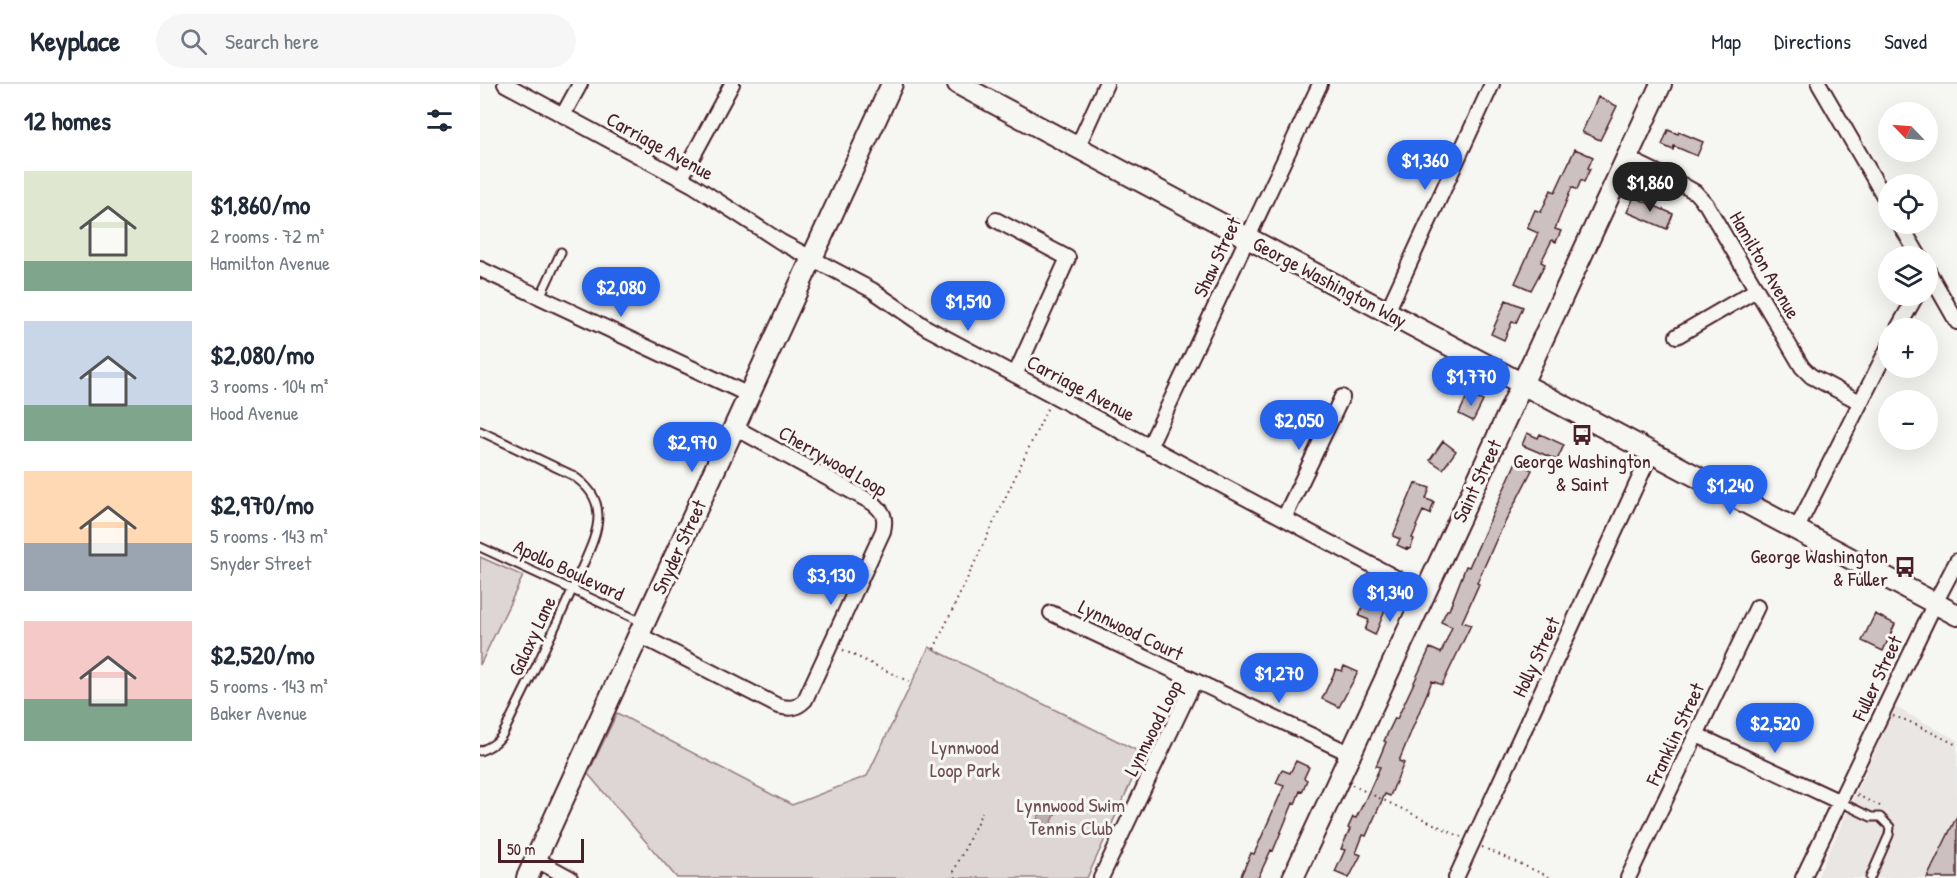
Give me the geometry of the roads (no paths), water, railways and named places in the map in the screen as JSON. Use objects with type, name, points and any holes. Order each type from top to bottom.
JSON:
[{"type":"street","name":"Carriage Avenue","points":[[505,84],[681,178],[759,229],[873,290],[927,328],[1424,593]]},
{"type":"street","points":[[563,115],[580,84]]},
{"type":"street","points":[[681,178],[732,84]]},
{"type":"street","name":"Snyder Street","points":[[527,878],[891,84]]},
{"type":"street","name":"George Washington Way","points":[[958,84],[1957,615]]},
{"type":"street","points":[[1077,147],[1106,84]]},
{"type":"street","name":"Shaw Street","points":[[1149,447],[1320,84]]},
{"type":"street","points":[[1387,312],[1492,84]]},
{"type":"street","name":"Saint Street","points":[[1293,878],[1660,84]]},
{"type":"street","points":[[1820,84],[1878,186]]},
{"type":"street","name":"Hamilton Avenue","points":[[1627,158],[1695,192],[1706,204],[1802,367],[1817,380],[1860,402]]},
{"type":"street","points":[[996,220],[1068,258],[1015,375]]},
{"type":"street","points":[[480,268],[749,395]]},
{"type":"street","points":[[1677,336],[1756,290]]},
{"type":"street","points":[[1938,292],[1957,322]]},
{"type":"street","points":[[1796,530],[1878,367]]},
{"type":"street","points":[[1284,518],[1342,397]]},
{"type":"street","name":"Cherrywood Loop","points":[[642,629],[778,706],[789,709],[797,708],[805,700],[864,574],[883,531],[886,520],[882,510],[734,427]]},
{"type":"street","name":"Holly Street","points":[[1456,878],[1651,453]]},
{"type":"street","name":"Fuller Street","points":[[1803,878],[1957,561]]},
{"type":"street","name":"Franklin Street","points":[[1629,878],[1757,607]]},
{"type":"street","name":"Lynnwood Court","points":[[1051,613],[1194,682]]},
{"type":"street","name":"Lynnwood Loop","points":[[1101,878],[1194,682],[1351,754]]},
{"type":"street","points":[[1697,735],[1840,802]]},
{"type":"street","points":[[535,859],[570,878]]},
{"type":"lane","points":[[540,297],[561,252]]},
{"type":"lane","name":"Galaxy Lane","points":[[480,431],[583,482],[596,502],[597,525],[593,541],[572,590],[500,740],[492,747],[480,751]]},
{"type":"lane","name":"Apollo Boulevard","points":[[480,547],[572,590],[642,629]]},
{"type":"lane","points":[[1840,802],[1871,817],[1880,817],[1890,827],[1890,835],[1870,878]]},
{"type":"place","name":"George Washington & Saint","points":[[1582,435]]},
{"type":"place","name":"George Washington & Fuller","points":[[1905,567]]},
{"type":"park label","name":"Lynnwood Loop Park","points":[[965,758]]},
{"type":"park label","name":"Lynnwood Swim Tennis Club","points":[[1071,816]]}]
